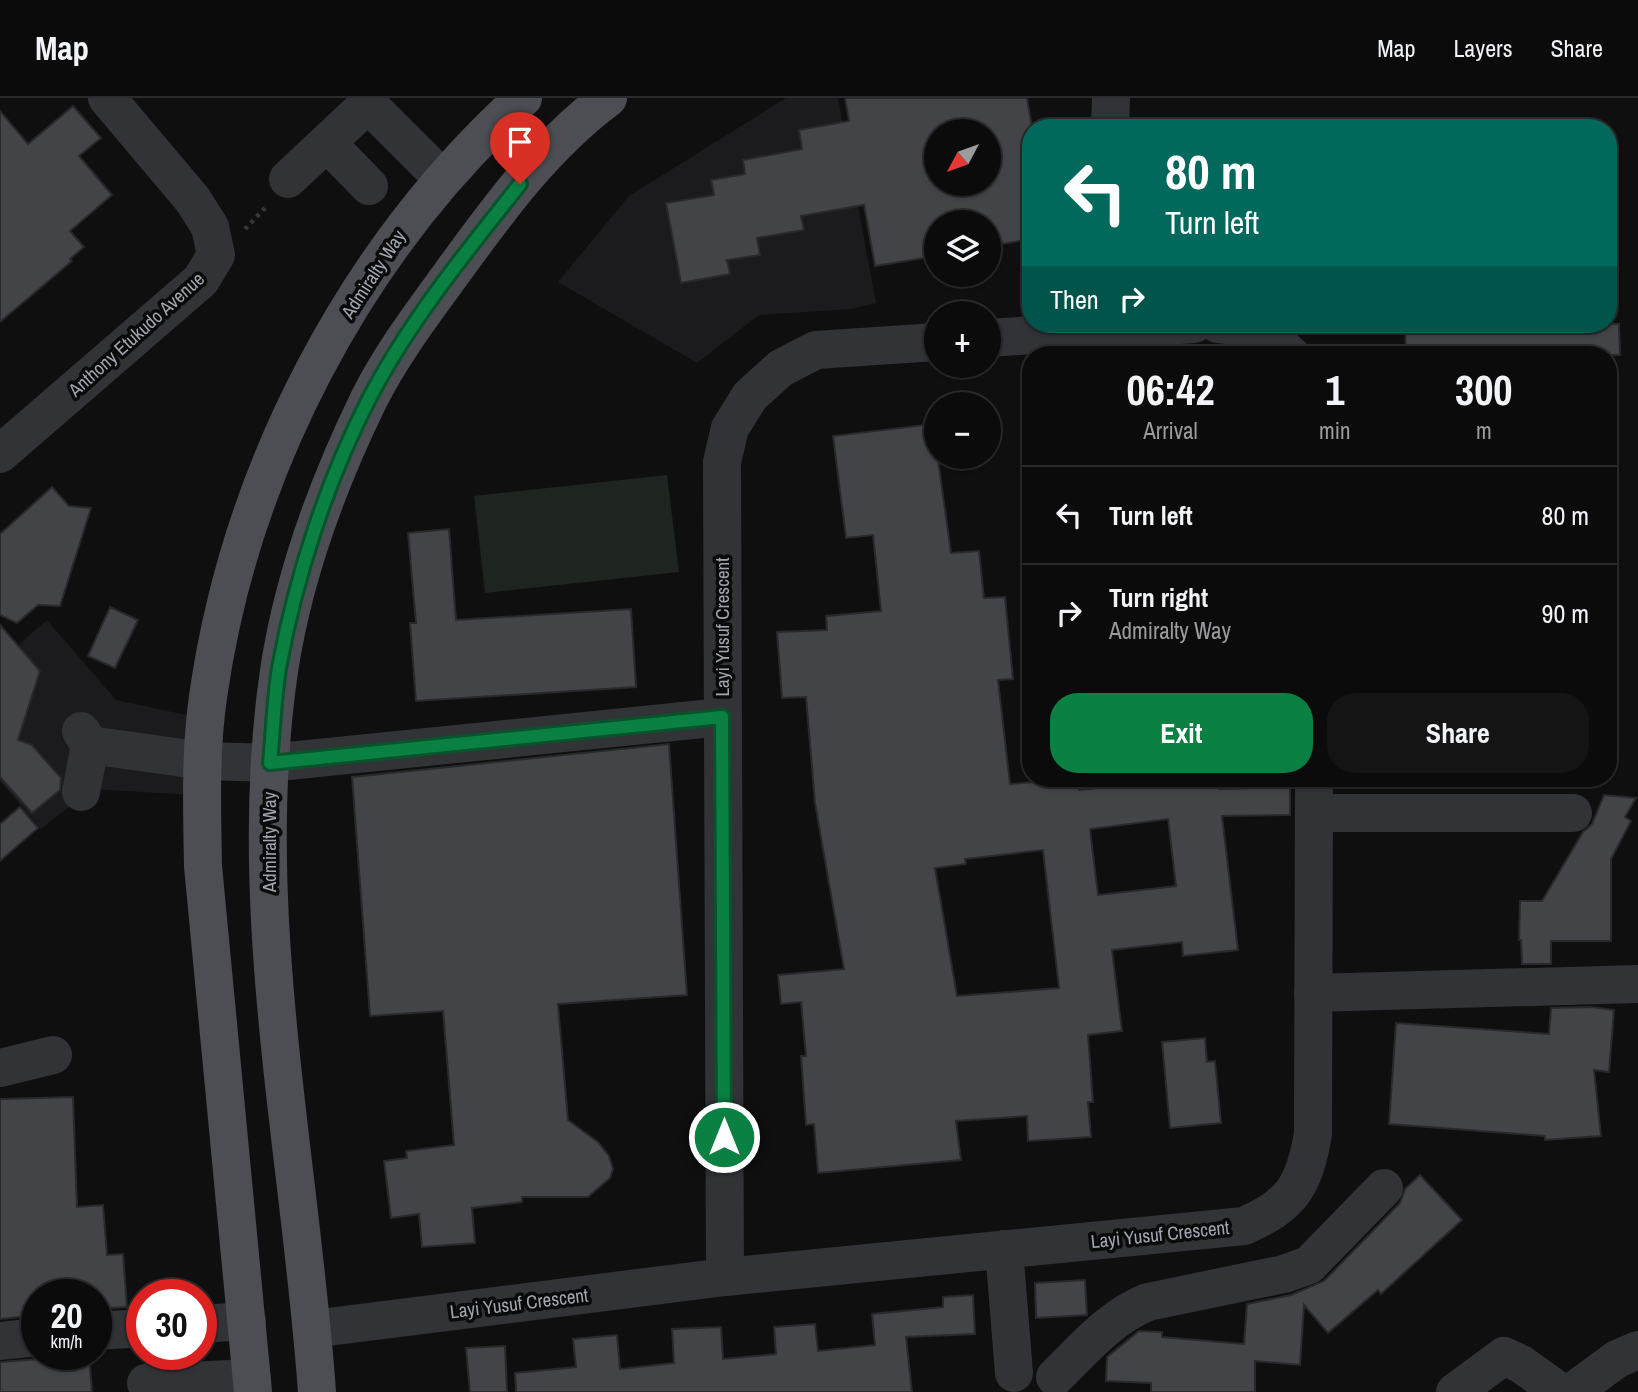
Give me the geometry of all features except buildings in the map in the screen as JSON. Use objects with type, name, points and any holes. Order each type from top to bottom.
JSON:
[{"type":"main road","name":"Admiralty Way","points":[[252,1385],[203,866],[204,761],[208,698],[224,612],[240,552],[269,472],[310,379],[345,315],[388,246],[442,178],[523,98]]},
{"type":"main road","name":"Admiralty Way","points":[[317,1392],[273,963],[267,871],[270,763],[279,670],[296,592],[328,494],[370,397],[419,317],[533,167],[608,98]]},
{"type":"street","name":"Anthony Etukudo Avenue","points":[[0,454],[201,280],[216,256],[211,227],[193,200],[107,98]]},
{"type":"street","points":[[1110,119],[1111,98]]},
{"type":"street","points":[[288,179],[371,101],[442,178]]},
{"type":"street","points":[[327,143],[369,186]]},
{"type":"street","points":[[1001,337],[1062,333]]},
{"type":"street","points":[[1263,333],[1284,340]]},
{"type":"street","name":"Layi Yusuf Crescent","points":[[725,1277],[722,462],[730,428],[750,396],[781,368],[816,350],[924,343]]},
{"type":"street","points":[[81,792],[85,738],[204,761],[270,763],[722,717]]},
{"type":"street","points":[[1314,796],[1573,813]]},
{"type":"street","name":"Layi Yusuf Crescent","points":[[312,1329],[725,1277],[1244,1226],[1273,1213],[1295,1192],[1309,1156],[1313,1135],[1314,796]]},
{"type":"street","points":[[1313,993],[1638,984]]},
{"type":"street","points":[[0,1068],[53,1055]]},
{"type":"street","points":[[1010,1382],[1030,1365],[1049,1370],[1057,1385],[1117,1317],[1148,1302],[1284,1274],[1309,1265],[1384,1188]]},
{"type":"street","points":[[1004,1249],[1010,1382]]},
{"type":"street","points":[[217,1323],[247,1321]]},
{"type":"street","points":[[0,1341],[21,1339]]},
{"type":"street","points":[[1572,1392],[1617,1359],[1638,1350]]},
{"type":"street","points":[[1455,1392],[1504,1356],[1521,1364],[1560,1392]]},
{"type":"street","points":[[146,1382],[252,1385]]},
{"type":"path","points":[[216,256],[259,216],[288,179]]},
{"type":"shaded area","points":[[786,98],[838,98],[876,303],[851,309],[759,315],[697,363],[558,282],[629,196]]},
{"type":"shaded area","points":[[667,475],[679,572],[485,593],[474,496]]},
{"type":"shaded area","points":[[47,620],[116,700],[196,717],[193,795],[92,789],[41,829],[0,781],[0,661]]},
{"type":"route","points":[[520,184],[419,317],[370,397],[328,494],[296,592],[279,670],[270,763],[722,717],[724,1137]]}]
